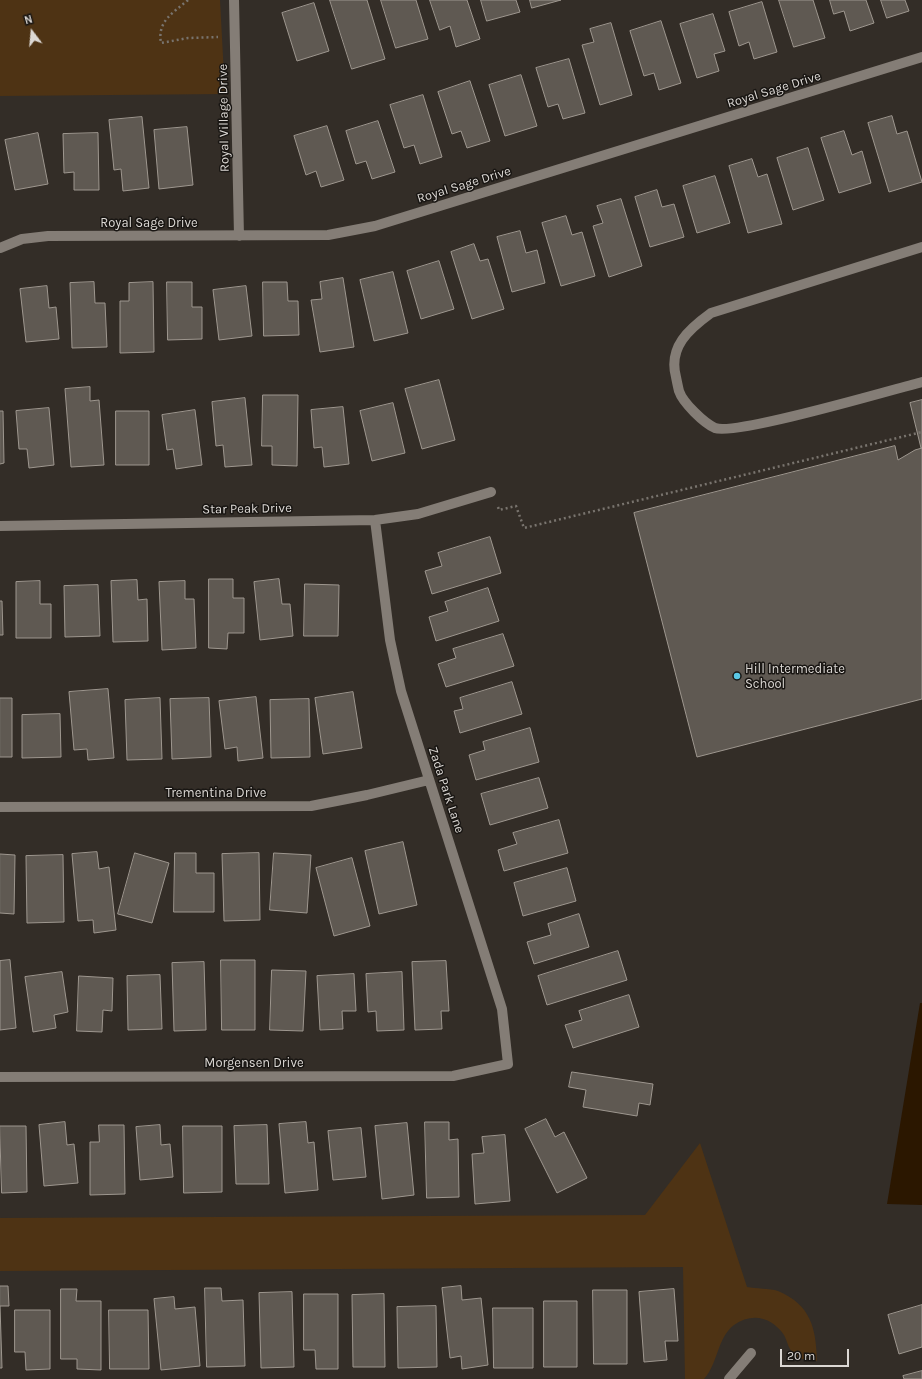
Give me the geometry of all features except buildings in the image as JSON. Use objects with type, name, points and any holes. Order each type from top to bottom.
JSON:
[{"type":"street","name":"Royal Village Drive","points":[[234,0],[238,236]]},
{"type":"street","name":"Royal Sage Drive","points":[[0,248],[22,239],[48,236],[328,235],[375,226],[922,57]]},
{"type":"street","points":[[922,247],[711,313],[696,324],[682,338],[675,353],[674,370],[680,393],[694,412],[716,428],[733,429],[922,382]]},
{"type":"street","name":"Star Peak Drive","points":[[0,526],[375,520],[418,514],[491,492]]},
{"type":"street","name":"Zada Park Lane","points":[[375,520],[390,640],[401,692],[502,1009],[508,1064]]},
{"type":"street","name":"Trementina Drive","points":[[0,807],[311,806],[367,795],[429,780]]},
{"type":"street","name":"Morgensen Drive","points":[[0,1077],[453,1076],[508,1064]]},
{"type":"street","points":[[728,1379],[750,1354]]},
{"type":"path","points":[[188,0],[162,24],[159,33],[161,43],[188,38],[235,36]]},
{"type":"path","points":[[491,492],[499,510],[516,506],[524,528],[922,432]]},
{"type":"shaded area","points":[[0,0],[220,0],[225,94],[0,96]]},
{"type":"shaded area","points":[[920,1003],[922,1003],[922,1205],[887,1204]]},
{"type":"shaded area","points":[[700,1143],[747,1287],[778,1291],[798,1303],[810,1319],[813,1328],[817,1361],[803,1359],[793,1354],[784,1335],[774,1324],[768,1320],[755,1318],[741,1321],[728,1330],[709,1373],[704,1379],[685,1379],[683,1267],[0,1271],[0,1218],[645,1215]]},
{"type":"place","name":"Hill Intermediate School","points":[[737,676]]}]
